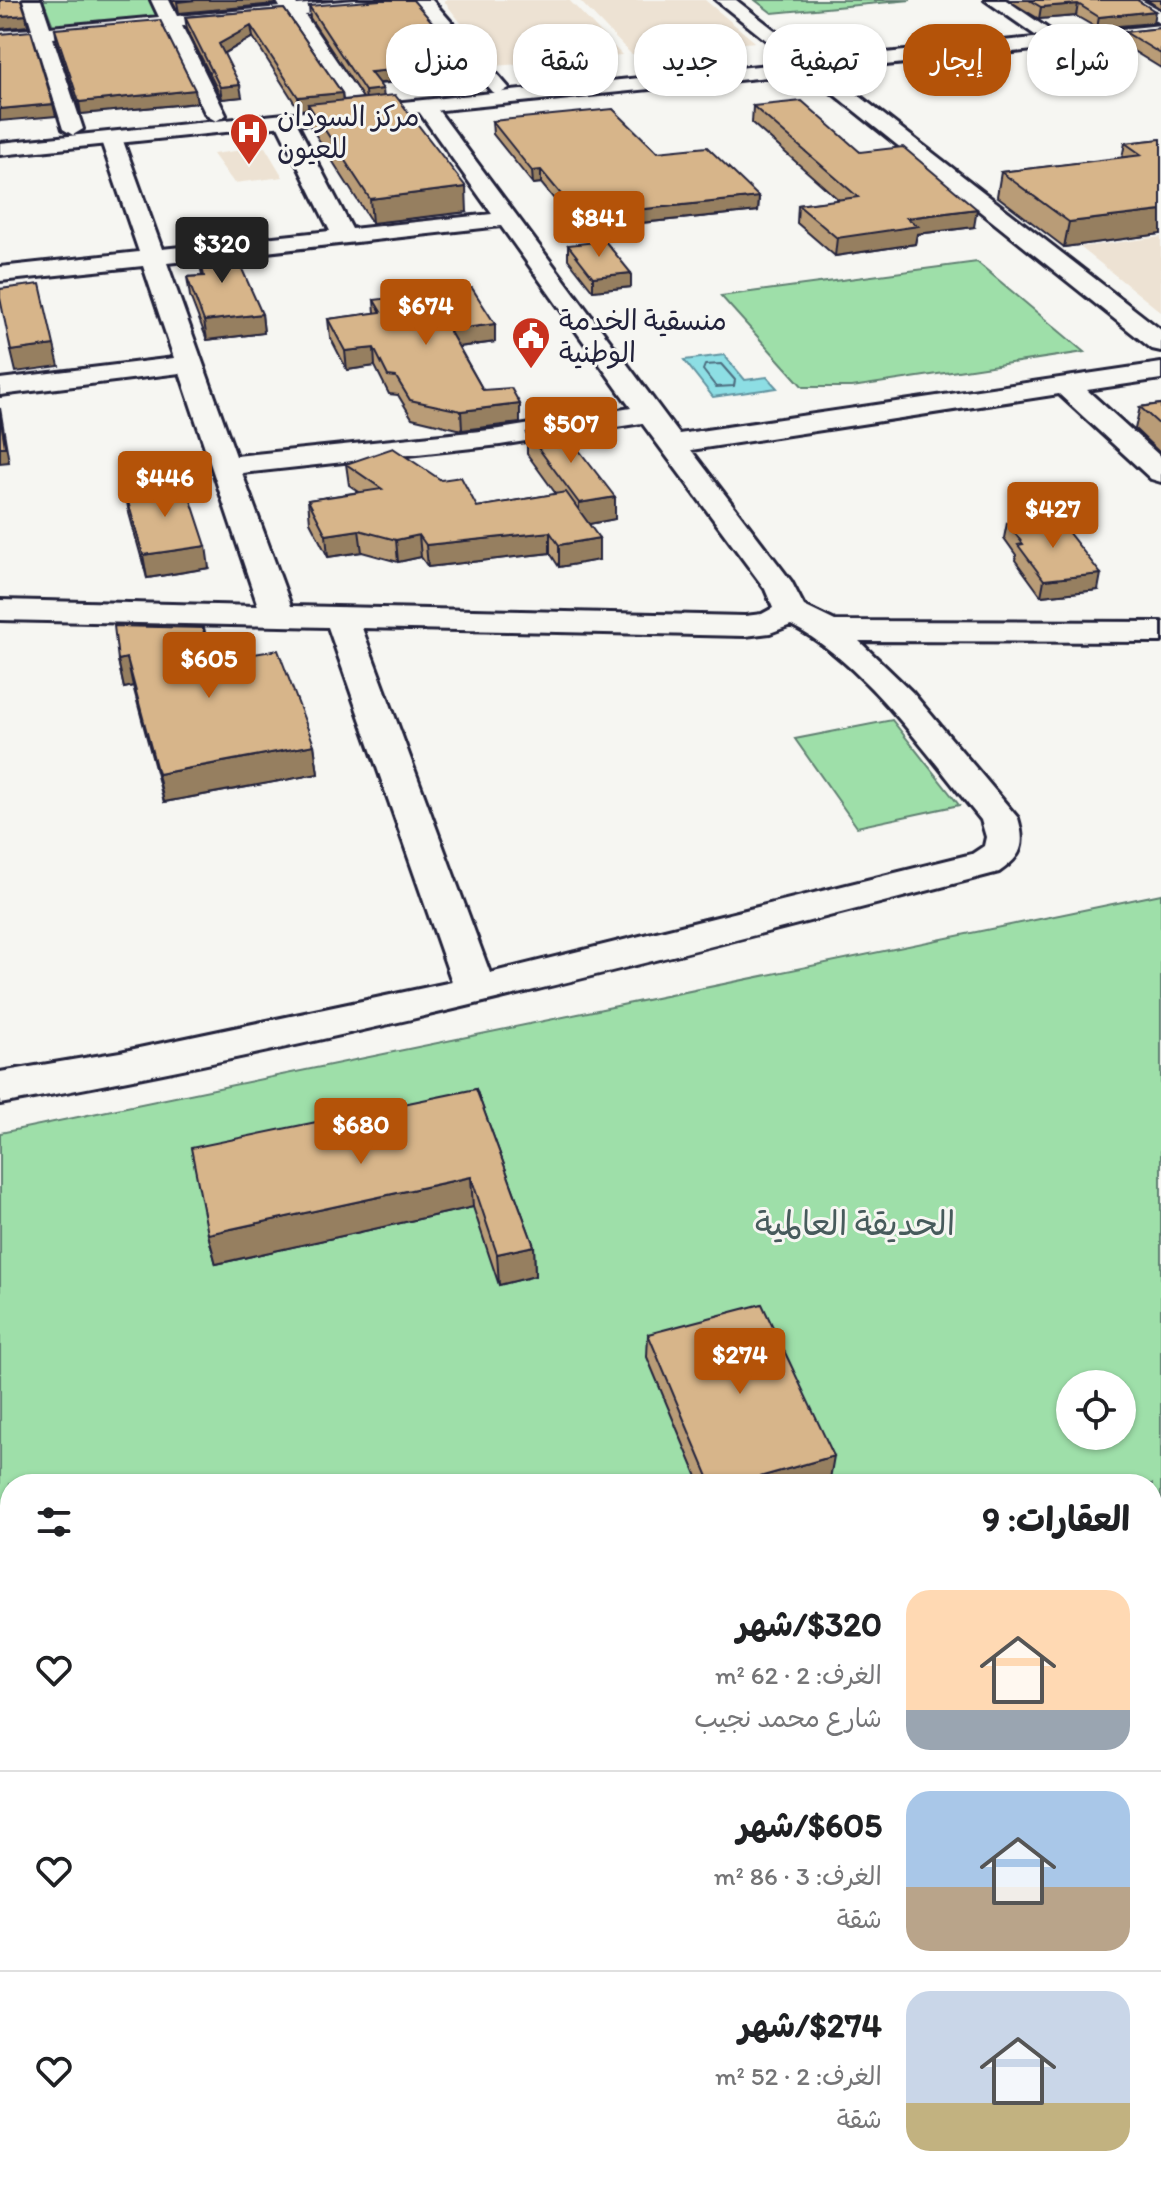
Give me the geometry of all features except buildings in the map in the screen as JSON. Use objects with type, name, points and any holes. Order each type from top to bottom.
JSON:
[{"type":"street","points":[[32,0],[73,129]]},
{"type":"street","points":[[160,0],[216,115]]},
{"type":"street","points":[[0,37],[171,22],[289,6],[415,0]]},
{"type":"street","points":[[422,0],[499,88]]},
{"type":"street","points":[[725,0],[763,31]]},
{"type":"street","points":[[994,0],[1031,24]]},
{"type":"street","points":[[1128,0],[1161,20]]},
{"type":"street","points":[[289,6],[354,101]]},
{"type":"street","points":[[1125,24],[1161,20]]},
{"type":"street","points":[[887,54],[1161,31]]},
{"type":"street","points":[[887,52],[1027,35]]},
{"type":"street","points":[[0,136],[354,101],[763,66]]},
{"type":"street","points":[[0,149],[425,106],[763,66]]},
{"type":"street","points":[[844,96],[1161,343]]},
{"type":"street","points":[[0,1088],[120,1067],[476,991],[985,863],[1002,852],[1005,837],[999,818],[900,699],[829,631],[791,612],[780,588],[425,106]]},
{"type":"street","points":[[285,120],[344,236]]},
{"type":"street","points":[[111,138],[278,617]]},
{"type":"street","points":[[0,274],[506,219]]},
{"type":"street","points":[[0,387],[188,364]]},
{"type":"street","points":[[672,444],[1161,371]]},
{"type":"street","points":[[1065,385],[1161,473]]},
{"type":"street","points":[[225,466],[500,437],[649,414]]},
{"type":"street","points":[[0,610],[745,626],[770,623],[791,612]]},
{"type":"street","points":[[342,619],[476,991]]},
{"type":"street","points":[[829,631],[1161,632]]},
{"type":"shaded area","points":[[443,0],[569,0],[592,24],[513,24],[513,64],[497,66],[497,24],[462,24]]},
{"type":"shaded area","points":[[579,0],[705,0],[734,24],[634,24],[634,54],[631,54],[618,40],[618,24],[602,24]]},
{"type":"shaded area","name":"مركز السودان للعيون","points":[[265,147],[283,177],[234,183],[213,154]]},
{"type":"shaded area","points":[[1161,237],[1161,312],[1080,247]]},
{"type":"green space","points":[[43,0],[153,0],[162,18],[54,28]]},
{"type":"green space","points":[[755,0],[911,0],[772,13]]},
{"type":"green space","points":[[977,262],[1084,352],[852,387],[803,387],[721,296]]},
{"type":"green space","points":[[892,720],[959,805],[857,827],[795,739]]},
{"type":"green space","name":"الحديقة العالمية","points":[[1161,894],[1161,1474],[0,1474],[0,1133]]},
{"type":"water","points":[[724,355],[745,380],[767,377],[777,388],[713,397],[684,360]]},
{"type":"place","name":"مركز السودان للعيون","points":[[249,166]]},
{"type":"place","name":"منسقية الخدمة الوطنية","points":[[531,370]]}]
